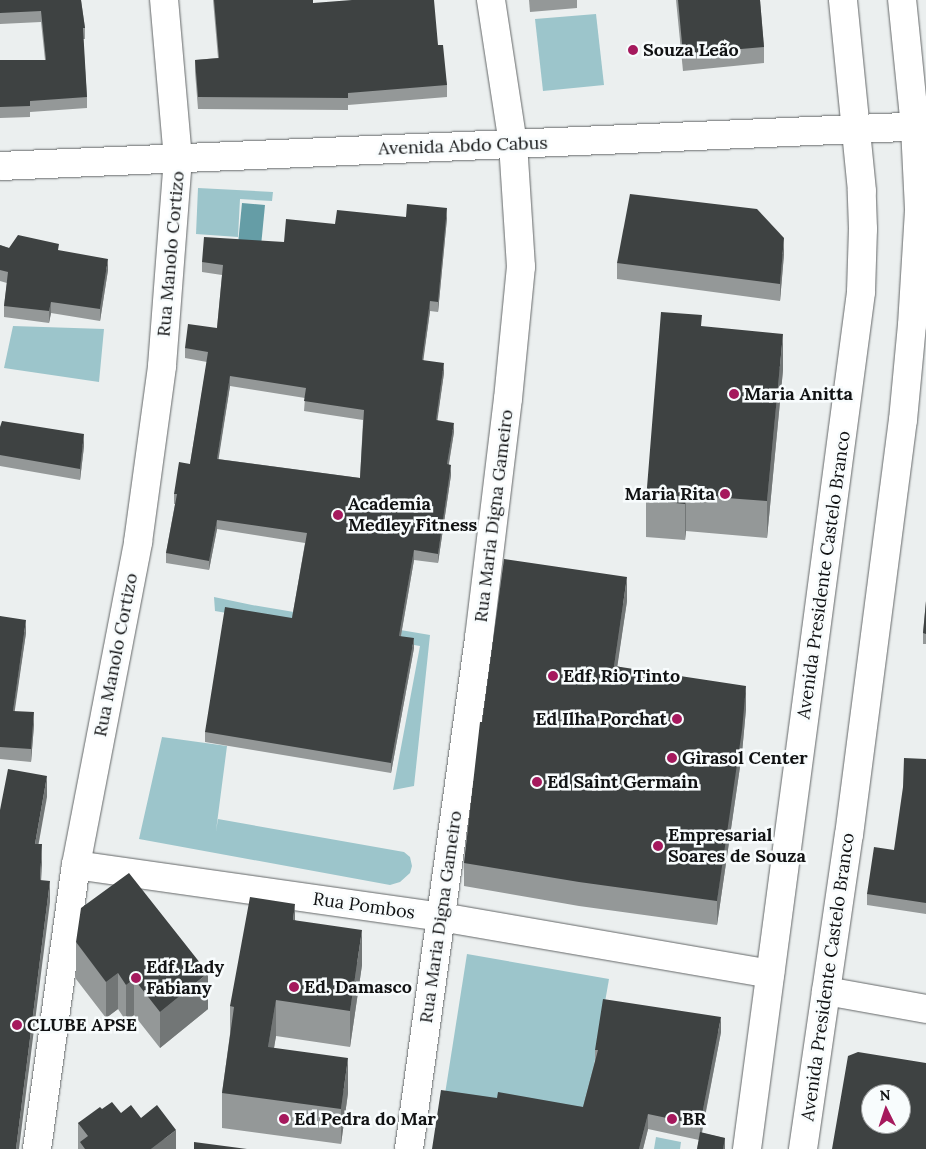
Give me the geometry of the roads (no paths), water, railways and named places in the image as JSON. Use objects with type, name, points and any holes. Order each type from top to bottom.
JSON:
[{"type":"main road","name":"Rua Manolo Cortizo","points":[[36,1149],[76,865],[138,542],[162,366],[178,159],[164,0]]},
{"type":"main road","name":"Rua Maria Digna Gameiro","points":[[409,1149],[479,638],[508,400],[518,296],[520,267],[514,144],[491,0]]},
{"type":"main road","name":"Avenida Presidente Castelo Branco","points":[[747,1149],[861,292],[863,219],[843,0]]},
{"type":"main road","name":"Avenida Presidente Castelo Branco","points":[[803,1149],[849,835],[903,420],[919,209],[920,126],[902,0]]},
{"type":"main road","name":"Avenida Abdo Cabus","points":[[0,166],[920,126]]},
{"type":"main road","name":"Rua Pombos","points":[[76,865],[441,917],[770,974]]},
{"type":"main road","points":[[826,991],[926,1009]]},
{"type":"place","name":"Souza Leão","points":[[633,50]]},
{"type":"place","name":"Maria Anitta","points":[[734,394]]},
{"type":"place","name":"Maria Rita","points":[[725,494]]},
{"type":"place","name":"Academia Medley Fitness","points":[[338,515]]},
{"type":"place","name":"Edf. Rio Tinto","points":[[553,676]]},
{"type":"place","name":"Ed Ilha Porchat","points":[[677,719]]},
{"type":"place","name":"Girasol Center","points":[[672,758]]},
{"type":"place","name":"Ed Saint Germain","points":[[537,782]]},
{"type":"place","name":"Empresarial Soares de Souza","points":[[658,846]]},
{"type":"place","name":"Edf. Lady Fabiany","points":[[136,978]]},
{"type":"place","name":"Ed. Damasco","points":[[294,987]]},
{"type":"place","name":"CLUBE APSE","points":[[17,1025]]},
{"type":"place","name":"Ed Pedra do Mar","points":[[284,1119]]},
{"type":"place","name":"BR","points":[[672,1119]]}]
